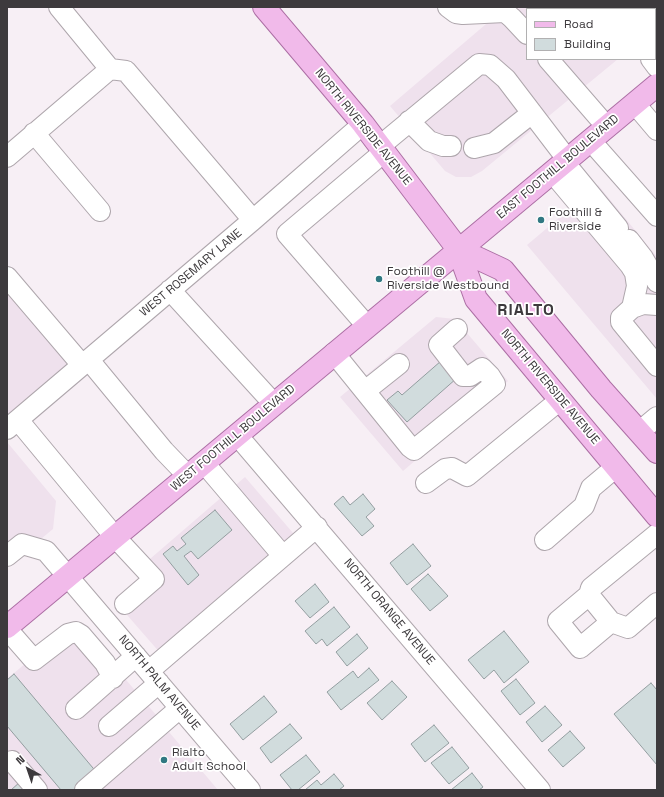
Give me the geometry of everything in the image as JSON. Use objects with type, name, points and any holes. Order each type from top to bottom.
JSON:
[{"type":"main road","name":"NORTH RIVERSIDE AVENUE","points":[[264,7],[363,124],[458,249],[476,299],[657,516]]},
{"type":"main road","name":"EAST FOOTHILL BOULEVARD","points":[[458,249],[657,85]]},
{"type":"main road","name":"NORTH RIVERSIDE AVENUE","points":[[458,249],[503,270],[601,389],[657,452]]},
{"type":"main road","name":"WEST FOOTHILL BOULEVARD","points":[[7,628],[458,249]]},
{"type":"street","points":[[59,7],[110,69],[126,71],[253,220]]},
{"type":"street","points":[[448,7],[463,14],[505,12],[526,33]]},
{"type":"street","points":[[549,60],[598,134],[657,216]]},
{"type":"street","points":[[367,326],[287,234],[382,149],[409,122],[479,64],[490,65],[506,79],[532,113],[561,164],[630,264],[635,273],[637,286],[632,308]]},
{"type":"street","points":[[7,156],[110,69]]},
{"type":"street","points":[[635,104],[657,130]]},
{"type":"street","points":[[474,148],[494,143],[532,113]]},
{"type":"street","points":[[409,122],[429,141],[442,146],[451,146]]},
{"type":"street","name":"WEST ROSEMARY LANE","points":[[12,425],[253,220],[363,124]]},
{"type":"street","points":[[34,133],[100,211]]},
{"type":"street","points":[[561,164],[624,234],[643,258],[657,282]]},
{"type":"street","points":[[7,277],[164,451],[196,470],[283,556]]},
{"type":"street","points":[[170,290],[274,404]]},
{"type":"street","points":[[657,305],[643,304],[632,308],[621,318],[621,322],[657,366]]},
{"type":"street","points":[[334,354],[414,450],[495,384],[482,368],[470,376],[463,376],[439,345],[457,329]]},
{"type":"street","points":[[365,392],[399,364]]},
{"type":"street","points":[[426,483],[445,469],[452,468],[467,476],[560,400]]},
{"type":"street","points":[[639,432],[657,417]]},
{"type":"street","points":[[12,425],[154,579],[125,604]]},
{"type":"street","name":"NORTH ORANGE AVENUE","points":[[237,435],[540,790]]},
{"type":"street","points":[[545,540],[584,506],[591,488],[616,467]]},
{"type":"street","points":[[109,726],[154,677],[283,556],[317,527]]},
{"type":"street","points":[[611,622],[580,648],[558,621],[589,595],[592,588],[657,534]]},
{"type":"street","name":"NORTH PALM AVENUE","points":[[14,550],[46,550],[250,790]]},
{"type":"street","points":[[589,595],[611,622],[628,628],[657,603]]},
{"type":"street","points":[[7,628],[34,660],[68,634],[76,632],[89,642],[113,678]]},
{"type":"street","points":[[76,709],[113,678],[136,656]]},
{"type":"street","points":[[85,790],[180,708]]},
{"type":"street","points":[[9,761],[37,790]]},
{"type":"shaded area","points":[[506,7],[644,8],[526,8],[526,60],[617,60],[482,171],[471,177],[456,177],[445,171],[390,106]]},
{"type":"shaded area","points":[[598,185],[657,257],[657,399],[527,245]]},
{"type":"shaded area","points":[[7,268],[81,354],[7,417]]},
{"type":"shaded area","points":[[436,317],[455,319],[508,381],[403,471],[340,397]]},
{"type":"shaded area","points":[[7,442],[56,501],[53,529],[7,567]]},
{"type":"shaded area","points":[[245,477],[305,547],[168,662],[114,600],[141,578],[136,571]]},
{"type":"shaded area","points":[[65,630],[85,632],[169,730],[98,790],[7,790],[7,679]]},
{"type":"shaded area","name":"Rialto Adult School","points":[[169,732],[218,790],[100,790]]},
{"type":"building","points":[[441,361],[457,378],[407,422],[387,400],[398,391],[402,395]]},
{"type":"building","points":[[363,494],[375,509],[366,517],[374,526],[362,536],[334,504],[343,496],[350,505]]},
{"type":"building","points":[[215,510],[232,530],[198,559],[191,551],[184,556],[199,575],[188,585],[163,554],[173,546],[177,551],[186,544],[181,538]]},
{"type":"building","points":[[413,544],[431,566],[407,585],[390,563]]},
{"type":"building","points":[[428,574],[448,596],[430,611],[411,589]]},
{"type":"building","points":[[315,584],[329,602],[310,618],[295,601]]},
{"type":"building","points":[[334,607],[350,627],[327,646],[322,639],[316,644],[305,631]]},
{"type":"building","points":[[504,631],[529,662],[504,683],[494,670],[484,679],[468,660]]},
{"type":"building","points":[[357,634],[368,648],[347,666],[336,652]]},
{"type":"building","points":[[369,668],[379,680],[341,710],[327,692],[353,671],[358,678]]},
{"type":"building","points":[[14,674],[98,774],[78,790],[61,790],[7,726],[7,680]]},
{"type":"building","points":[[516,679],[535,703],[520,715],[501,691]]},
{"type":"building","points":[[392,681],[407,697],[382,720],[367,703]]},
{"type":"building","points":[[651,683],[657,690],[657,765],[614,714]]},
{"type":"building","points":[[264,696],[277,712],[243,740],[230,724]]},
{"type":"building","points":[[545,706],[562,725],[542,742],[526,722]]},
{"type":"building","points":[[290,724],[302,738],[271,763],[260,748]]},
{"type":"building","points":[[434,725],[449,743],[425,762],[411,744]]},
{"type":"building","points":[[570,731],[585,748],[563,767],[548,750]]},
{"type":"building","points":[[452,747],[469,768],[449,784],[431,763]]},
{"type":"building","points":[[306,755],[320,772],[298,790],[292,790],[280,775]]},
{"type":"building","points":[[472,773],[483,787],[479,790],[451,790]]},
{"type":"building","points":[[334,774],[344,786],[339,790],[305,790],[317,780],[321,785]]},
{"type":"building","points":[[20,782],[27,790],[11,790]]},
{"type":"place","name":"Foothill & Riverside","points":[[541,220]]},
{"type":"place","name":"Foothill @ Riverside Westbound","points":[[379,279]]},
{"type":"place","name":"Rialto Adult School","points":[[164,760]]},
{"type":"district","name":"RIALTO","points":[[526,311]]}]
